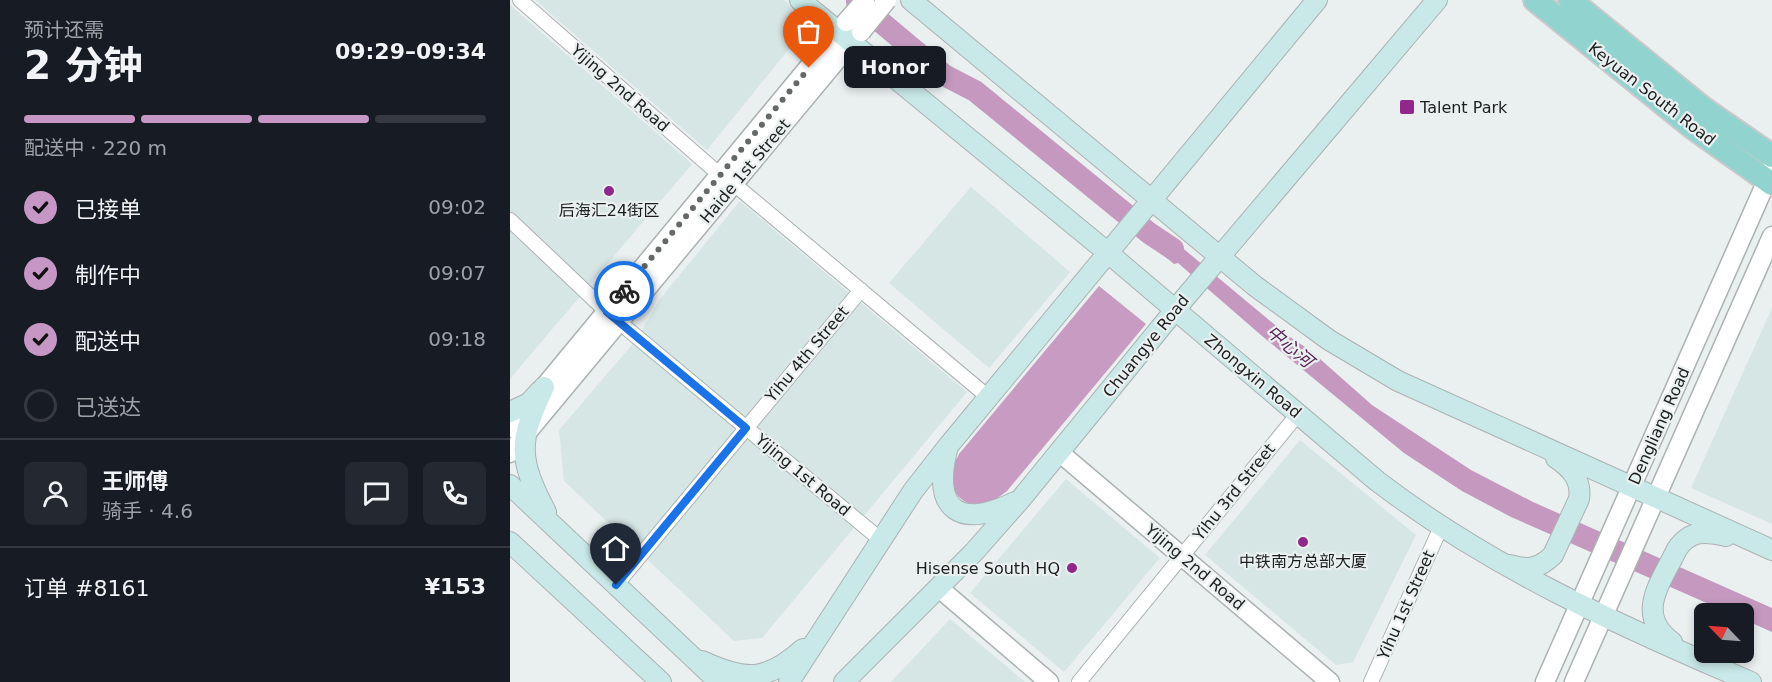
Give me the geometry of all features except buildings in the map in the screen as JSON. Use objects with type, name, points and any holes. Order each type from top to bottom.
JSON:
[{"type":"main road","name":"Zhongxin Road","points":[[800,0],[849,32],[1180,305],[1298,414],[1377,481],[1441,527],[1533,581],[1694,657]]},
{"type":"main road","points":[[911,0],[1218,259],[1361,360],[1398,381],[1632,486],[1652,506],[1765,547]]},
{"type":"main road","points":[[789,682],[914,491],[949,445],[987,396],[1317,0]]},
{"type":"main road","name":"Chuangye Road","points":[[844,682],[854,675],[939,588],[1020,500],[1218,259],[1437,0]]},
{"type":"main road","name":"Keyuan South Road","points":[[1535,0],[1692,128],[1770,178]]},
{"type":"main road","name":"Keyuan South Road","points":[[1570,0],[1704,109],[1772,156]]},
{"type":"main road","points":[[510,412],[529,404],[544,387]]},
{"type":"main road","points":[[544,387],[533,410],[518,430],[530,480],[552,525]]},
{"type":"main road","points":[[1483,553],[1522,569],[1539,566],[1553,555],[1579,499],[1577,478],[1563,463],[1527,439]]},
{"type":"main road","points":[[949,445],[943,467],[942,482],[944,493],[956,510],[978,515],[992,513],[1020,500]]},
{"type":"main road","points":[[510,485],[719,682]]},
{"type":"main road","points":[[1694,655],[1661,633],[1653,622],[1654,598],[1677,549],[1688,536],[1696,532],[1712,533],[1765,547]]},
{"type":"main road","points":[[510,542],[661,682]]},
{"type":"main road","points":[[510,553],[540,571]]},
{"type":"main road","points":[[690,656],[738,674],[756,676],[772,672],[789,661],[829,621]]},
{"type":"main road","name":"Zhongxin Road","points":[[1706,663],[1725,677],[1751,682]]},
{"type":"street","name":"Yijing 2nd Road","points":[[520,0],[727,179],[987,396]]},
{"type":"street","name":"Haide 1st Street","points":[[849,32],[865,0]]},
{"type":"street","name":"Haide 1st Street","points":[[510,453],[518,430],[849,32],[887,0]]},
{"type":"street","name":"Dengliang Road","points":[[1545,682],[1770,178]]},
{"type":"street","name":"Yijing 1st Road","points":[[510,220],[613,317],[881,540]]},
{"type":"street","name":"Dengliang Road","points":[[1574,682],[1772,236]]},
{"type":"street","name":"Yihu 4th Street","points":[[616,585],[861,290]]},
{"type":"street","name":"Haide 1st Street","points":[[544,387],[613,317]]},
{"type":"street","name":"Yihu 3rd Street","points":[[1079,682],[1298,414]]},
{"type":"street","name":"Yijing 2nd Road","points":[[1059,452],[1330,682]]},
{"type":"street","name":"Yihu 1st Street","points":[[1371,682],[1441,527]]},
{"type":"street","points":[[939,588],[1049,682]]},
{"type":"shaded area","points":[[535,0],[784,0],[811,22],[707,150]]},
{"type":"shaded area","points":[[510,5],[692,164],[510,379]]},
{"type":"shaded area","points":[[971,187],[1070,272],[989,368],[889,283]]},
{"type":"shaded area","points":[[740,201],[967,392],[762,638],[734,641],[564,481],[559,430],[636,340],[660,299]]},
{"type":"shaded area","points":[[1099,286],[1146,324],[1007,491],[987,504],[966,502],[960,498],[952,486],[952,470],[959,454]]},
{"type":"shaded area","points":[[1772,308],[1772,524],[1691,488]]},
{"type":"shaded area","points":[[1300,440],[1416,535],[1353,662],[1336,665],[1205,555]]},
{"type":"shaded area","name":"Hisense South HQ","points":[[1066,479],[1160,558],[1064,672],[970,593]]},
{"type":"shaded area","points":[[950,619],[1025,682],[891,682]]},
{"type":"water","points":[[1155,225],[1287,335],[1311,351],[1372,405],[1471,470],[1533,502],[1772,608],[1772,632],[1754,624],[1754,603],[1707,603],[1511,517],[1462,491],[1404,453],[1262,336],[1178,263],[1174,264],[1144,239]]},
{"type":"waterway","name":"中心河","points":[[857,2],[944,75],[975,91],[1149,233],[1173,249]]},
{"type":"way so far","points":[[624,291],[809,68]]},
{"type":"place","name":"Honor","points":[[809,68]]},
{"type":"place","name":"Talent Park","points":[[1407,107]]},
{"type":"place","name":"后海汇24街区","points":[[609,191]]},
{"type":"place","name":"中铁南方总部大厦","points":[[1303,542]]},
{"type":"place","name":"Hisense South HQ","points":[[1072,568]]},
{"type":"route","points":[[616,585],[746,428],[607,312],[624,291]]}]
